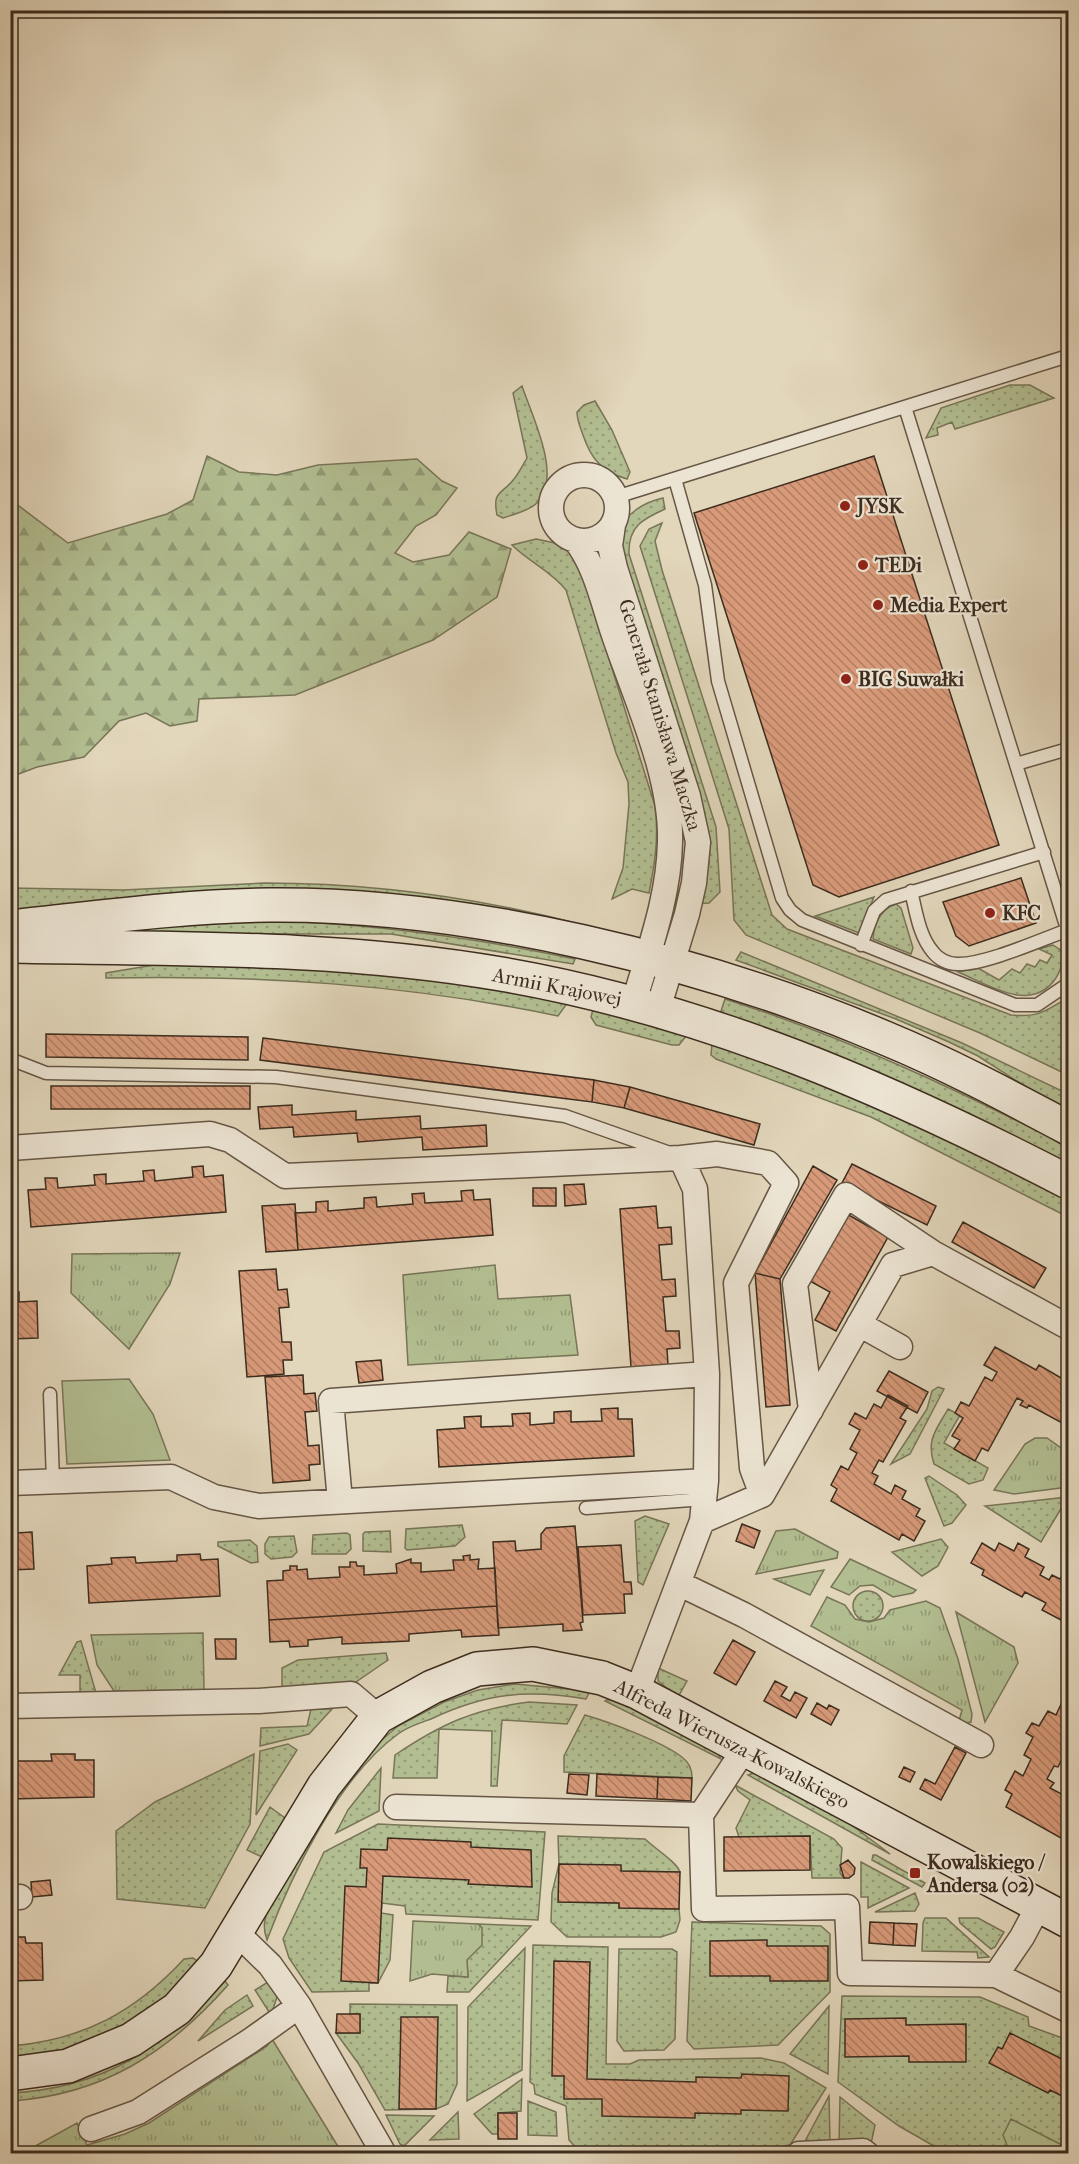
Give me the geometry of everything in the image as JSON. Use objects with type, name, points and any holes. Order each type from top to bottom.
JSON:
[{"type":"main road","points":[[10,927],[195,907],[303,906],[380,910],[546,935],[659,963],[824,1014],[885,1037],[955,1069],[1068,1128]]},
{"type":"main road","name":"Armii Krajowej","points":[[10,946],[191,947],[373,958],[501,974],[646,1006],[762,1044],[888,1093],[1068,1182]]},
{"type":"main road","name":"Alfreda Wierusza-Kowalskiego","points":[[10,2074],[68,2066],[131,2040],[177,2009],[216,1965],[324,1786],[378,1718],[432,1687],[477,1669],[533,1664],[602,1678],[637,1692],[1068,1921]]},
{"type":"street","points":[[574,477],[594,477],[604,481],[616,497],[618,507],[613,525],[597,539],[575,540],[566,536],[553,519],[551,509],[558,489],[574,477]]},
{"type":"street","name":"Generała Stanisława Maczka","points":[[613,525],[610,546],[615,568],[696,828],[697,863],[694,883],[659,963],[646,1006]]},
{"type":"street","name":"Generała Stanisława Maczka","points":[[575,540],[583,549],[596,582],[654,752],[668,808],[670,841],[661,909],[659,963]]},
{"type":"street","points":[[10,1148],[210,1134],[230,1140],[285,1176],[681,1158],[717,1154],[768,1163],[786,1183],[736,1283],[752,1468],[762,1495]]},
{"type":"street","points":[[637,1692],[680,1584],[704,1501],[708,1374],[695,1189],[681,1158]]},
{"type":"street","points":[[811,1410],[795,1284],[846,1195],[933,1253],[1068,1327]]},
{"type":"street","points":[[762,1495],[893,1265],[933,1253]]},
{"type":"street","points":[[859,1324],[900,1347]]},
{"type":"street","points":[[340,1501],[331,1401],[708,1374]]},
{"type":"street","points":[[10,1483],[171,1477],[214,1497],[259,1506],[340,1501],[704,1501],[762,1495]]},
{"type":"street","points":[[680,1584],[744,1615],[981,1745]]},
{"type":"street","points":[[10,1706],[259,1701],[351,1694],[378,1718]]},
{"type":"street","points":[[745,1748],[701,1815],[704,1909],[847,1907],[850,1973],[996,1975],[1068,2010]]},
{"type":"street","points":[[396,1807],[701,1815]]},
{"type":"street","points":[[996,1975],[1022,1937],[1039,1905]]},
{"type":"street","points":[[237,1933],[270,1965],[298,2006],[384,2154]]},
{"type":"street","points":[[91,2129],[138,2112],[249,2041],[298,2006]]},
{"type":"street","points":[[799,2154],[862,2151],[867,2154]]},
{"type":"lane","points":[[616,497],[1068,358]]},
{"type":"lane","points":[[905,407],[1068,931],[982,960],[958,964],[945,961],[933,953],[924,939],[911,891]]},
{"type":"lane","points":[[675,479],[705,585],[718,681],[782,898],[789,910],[802,920],[861,945],[1015,1005],[1037,1005],[1068,984]]},
{"type":"lane","points":[[1016,764],[1068,749]]},
{"type":"lane","points":[[861,945],[874,911],[880,903],[911,891],[1044,852]]},
{"type":"lane","points":[[10,1059],[46,1073],[276,1077],[565,1116],[681,1158]]},
{"type":"lane","points":[[50,1394],[53,1482]]},
{"type":"lane","points":[[586,1508],[704,1501]]},
{"type":"green space","points":[[1010,385],[1030,385],[1054,398],[955,429],[952,422],[937,428],[938,435],[926,438],[941,408]]},
{"type":"green space","points":[[522,386],[543,446],[547,478],[544,492],[534,506],[503,518],[497,515],[497,497],[516,477],[527,458],[513,393]]},
{"type":"green space","points":[[595,401],[612,430],[630,472],[627,479],[604,468],[594,458],[586,443],[577,412],[584,405]]},
{"type":"green space","points":[[207,456],[239,472],[277,475],[318,465],[417,459],[442,481],[457,488],[436,515],[416,526],[395,553],[413,562],[449,555],[469,532],[511,549],[497,597],[433,640],[295,695],[199,699],[197,721],[170,726],[146,713],[119,721],[84,757],[37,767],[11,777],[11,500],[68,543],[167,514],[193,500]]},
{"type":"green space","points":[[663,498],[665,509],[644,520],[634,530],[629,544],[629,554],[716,827],[720,892],[709,903],[698,904],[708,867],[710,849],[707,830],[622,561],[620,536],[622,526],[636,509]]},
{"type":"green space","points":[[662,523],[655,541],[662,570],[772,915],[787,929],[1011,1015],[1036,1014],[1068,998],[1068,1075],[980,1033],[746,935],[734,920],[729,829],[640,546],[649,529]]},
{"type":"green space","points":[[536,539],[555,543],[570,552],[581,569],[655,806],[656,850],[649,893],[632,889],[612,899],[623,868],[629,804],[628,782],[616,753],[566,590],[554,577],[512,545]]},
{"type":"green space","points":[[265,883],[345,886],[425,894],[505,907],[583,925],[11,912],[11,888],[123,890]]},
{"type":"green space","points":[[874,897],[859,933],[815,916]]},
{"type":"green space","points":[[896,904],[901,908],[913,948],[911,954],[873,939],[879,917],[886,909]]},
{"type":"green space","points":[[217,920],[352,925],[442,935],[575,959],[573,964],[391,934],[111,934],[111,931]]},
{"type":"green space","points":[[1053,945],[1062,951],[1060,971],[1043,991],[1032,995],[1007,993],[958,972],[978,968],[999,980],[1012,969],[1020,973],[1027,964],[1035,967],[1040,960],[1047,963],[1052,955],[1039,949]]},
{"type":"green space","points":[[741,952],[962,1043],[1068,1094],[1068,1114],[978,1056],[896,1019],[736,960]]},
{"type":"green space","points":[[166,963],[265,963],[453,981],[568,1002],[558,1016],[445,996],[333,984],[220,978],[106,978],[106,973]]},
{"type":"green space","points":[[725,999],[857,1047],[984,1105],[1068,1147],[1068,1167],[970,1114],[879,1073],[720,1014]]},
{"type":"green space","points":[[593,1009],[687,1035],[679,1045],[672,1045],[596,1025],[591,1017]]},
{"type":"green space","points":[[712,1043],[867,1099],[1068,1200],[1068,1217],[871,1117],[716,1059],[711,1055]]},
{"type":"green space","points":[[180,1253],[170,1284],[129,1349],[71,1293],[72,1254]]},
{"type":"green space","points":[[495,1265],[498,1299],[570,1295],[578,1355],[408,1365],[403,1275]]},
{"type":"green space","points":[[129,1379],[153,1414],[170,1460],[67,1464],[62,1381]]},
{"type":"green space","points":[[938,1387],[944,1389],[910,1454],[891,1464],[927,1409],[932,1391]]},
{"type":"green space","points":[[948,1409],[960,1415],[944,1443],[988,1468],[983,1480],[969,1484],[934,1464],[931,1448],[933,1435]]},
{"type":"green space","points":[[1035,1438],[1047,1438],[1068,1453],[1068,1487],[1014,1494],[994,1490],[1025,1444]]},
{"type":"green space","points":[[929,1476],[957,1495],[966,1505],[952,1523],[944,1526],[925,1478]]},
{"type":"green space","points":[[1068,1497],[1041,1542],[985,1506]]},
{"type":"green space","points":[[645,1516],[669,1524],[643,1585],[638,1582],[635,1521]]},
{"type":"green space","points":[[462,1525],[465,1537],[455,1546],[407,1550],[405,1548],[406,1529]]},
{"type":"green space","points":[[795,1529],[838,1552],[837,1558],[756,1574],[776,1531]]},
{"type":"green space","points":[[390,1531],[391,1552],[363,1551],[365,1532]]},
{"type":"green space","points":[[347,1533],[350,1535],[351,1549],[346,1554],[312,1554],[313,1535]]},
{"type":"green space","points":[[294,1536],[297,1552],[292,1557],[271,1559],[265,1554],[265,1544],[269,1537]]},
{"type":"green space","points":[[941,1539],[948,1547],[938,1566],[922,1576],[892,1552]]},
{"type":"green space","points":[[250,1540],[257,1546],[258,1562],[251,1563],[218,1546],[218,1542]]},
{"type":"green space","points":[[850,1559],[916,1590],[913,1593],[893,1597],[873,1585],[860,1586],[849,1595],[831,1587]]},
{"type":"green space","points":[[824,1570],[810,1595],[774,1579]]},
{"type":"green space","points":[[868,1591],[874,1592],[882,1600],[882,1612],[874,1620],[868,1621],[862,1620],[854,1612],[853,1606],[854,1600],[862,1592]]},
{"type":"green space","points":[[827,1597],[845,1605],[855,1619],[869,1622],[884,1618],[890,1610],[926,1601],[940,1608],[958,1659],[972,1714],[971,1722],[958,1724],[962,1710],[811,1626]]},
{"type":"green space","points":[[956,1612],[1014,1647],[1018,1663],[985,1722]]},
{"type":"green space","points":[[203,1633],[204,1691],[114,1691],[97,1665],[91,1635]]},
{"type":"green space","points":[[81,1641],[96,1693],[80,1693],[80,1675],[59,1675],[77,1642]]},
{"type":"green space","points":[[386,1653],[388,1660],[347,1688],[282,1687],[282,1668],[298,1660]]},
{"type":"green space","points":[[658,1668],[687,1681],[678,1697],[658,1681]]},
{"type":"green space","points":[[515,1684],[590,1691],[586,1699],[526,1694],[489,1699],[451,1710],[409,1727],[398,1734],[376,1752],[337,1800],[304,1857],[267,1940],[264,1929],[265,1919],[273,1898],[362,1757],[398,1726],[444,1702],[478,1690]]},
{"type":"green space","points":[[614,1696],[715,1749],[721,1759],[605,1701]]},
{"type":"green space","points":[[529,1702],[577,1705],[567,1724],[502,1720],[497,1786],[491,1786],[492,1731],[439,1729],[437,1778],[393,1778],[395,1755],[443,1726],[491,1709]]},
{"type":"green space","points":[[311,1709],[332,1709],[309,1734],[260,1746],[261,1728],[307,1726]]},
{"type":"green space","points":[[585,1715],[636,1733],[674,1752],[689,1764],[692,1778],[564,1772],[564,1756]]},
{"type":"green space","points":[[288,1744],[297,1750],[256,1815],[260,1751]]},
{"type":"green space","points":[[254,1754],[250,1824],[205,1908],[117,1899],[116,1831],[155,1802]]},
{"type":"green space","points":[[381,1768],[379,1811],[336,1833],[348,1810]]},
{"type":"green space","points":[[757,1772],[837,1814],[890,1854],[748,1775]]},
{"type":"green space","points":[[735,1785],[834,1839],[842,1848],[840,1873],[844,1878],[812,1878],[810,1836],[739,1837],[736,1828],[750,1800],[738,1791]]},
{"type":"green space","points":[[270,1807],[285,1818],[262,1857],[247,1850]]},
{"type":"green space","points":[[378,1824],[545,1832],[538,1920],[406,1914],[405,1906],[382,1903],[381,1913],[393,1915],[390,1960],[378,1983],[369,1983],[369,1991],[312,1992],[289,1958],[283,1939],[324,1852]]},
{"type":"green space","points":[[558,1836],[645,1839],[670,1860],[680,1872],[621,1871],[559,1864]]},
{"type":"green space","points":[[873,1855],[925,1883],[922,1887],[872,1860]]},
{"type":"green space","points":[[861,1862],[909,1888],[868,1908],[868,1897],[861,1897]]},
{"type":"green space","points":[[559,1864],[559,1902],[619,1903],[619,1908],[679,1909],[680,1920],[676,1932],[661,1937],[567,1937],[551,1922],[552,1893]]},
{"type":"green space","points":[[915,1893],[919,1904],[915,1911],[875,1912]]},
{"type":"green space","points":[[925,1918],[946,1918],[989,1957],[978,1958],[977,1952],[922,1951]]},
{"type":"green space","points":[[959,1918],[978,1918],[1004,1932],[995,1947],[991,1949],[960,1923]]},
{"type":"green space","points":[[413,1921],[478,1924],[482,1928],[482,1945],[467,1960],[468,1977],[432,1974],[410,1981]]},
{"type":"green space","points":[[692,1922],[821,1926],[830,1934],[830,1992],[778,2045],[694,2049],[687,2041]]},
{"type":"green space","points":[[478,1924],[531,1926],[469,1992],[447,1992],[448,1976],[468,1977],[467,1960],[482,1928]]},
{"type":"green space","points":[[533,1945],[608,1947],[606,2064],[630,2064],[639,2060],[761,2058],[784,2063],[826,2088],[790,2145],[770,2148],[577,2149],[569,2140],[566,2106],[535,2094],[534,2085],[530,2082]]},
{"type":"green space","points":[[525,1948],[522,2070],[467,2101],[468,2007]]},
{"type":"green space","points":[[619,1949],[672,1949],[677,1952],[675,2039],[664,2050],[624,2051],[617,2041]]},
{"type":"green space","points":[[193,1958],[202,1964],[174,1995],[100,2044],[11,2064],[11,2046],[62,2037],[106,2020],[146,1994],[184,1959]]},
{"type":"green space","points":[[225,1981],[228,1985],[182,2031],[131,2066],[104,2080],[75,2090],[11,2101],[11,2093],[75,2083],[130,2060],[155,2045],[179,2026]]},
{"type":"green space","points":[[268,1982],[277,1997],[271,2015],[255,1990]]},
{"type":"green space","points":[[247,1995],[253,2006],[198,2041],[225,2010]]},
{"type":"green space","points":[[842,1996],[980,1997],[1028,2017],[1029,2026],[1068,2040],[1068,2153],[946,2153],[899,2126],[838,2082]]},
{"type":"green space","points":[[350,2004],[457,2005],[457,2084],[448,2104],[436,2109],[385,2110],[358,2063],[336,2033],[360,2033],[360,2014],[350,2014]]},
{"type":"green space","points":[[829,2006],[828,2074],[790,2054]]},
{"type":"green space","points":[[272,2039],[342,2153],[366,2146],[369,2153],[34,2154],[37,2145],[77,2123],[87,2145],[125,2134],[149,2123],[267,2046]]},
{"type":"green space","points":[[522,2079],[521,2111],[498,2113],[498,2134],[492,2134],[474,2114]]},
{"type":"green space","points":[[829,2096],[830,2145],[803,2145]]},
{"type":"green space","points":[[840,2097],[875,2125],[870,2149],[839,2144]]},
{"type":"green space","points":[[528,2101],[556,2112],[557,2136],[528,2135]]},
{"type":"green space","points":[[458,2112],[459,2139],[430,2140]]},
{"type":"green space","points":[[386,2115],[434,2116],[404,2146],[400,2144]]},
{"type":"green space","points":[[1011,2119],[1068,2148],[1068,2153],[1010,2153],[1003,2135]]},
{"type":"building","name":"BIG Suwałki","points":[[874,456],[999,845],[839,897],[813,885],[694,513]]},
{"type":"building","name":"KFC","points":[[1021,878],[1036,923],[969,946],[956,936],[943,902]]},
{"type":"building","points":[[46,1034],[248,1037],[248,1060],[46,1057]]},
{"type":"building","points":[[263,1038],[594,1080],[592,1102],[260,1060]]},
{"type":"building","points":[[594,1080],[630,1087],[624,1108],[592,1102]]},
{"type":"building","points":[[51,1086],[250,1086],[250,1109],[51,1109]]},
{"type":"building","points":[[630,1087],[760,1124],[754,1145],[624,1108]]},
{"type":"building","points":[[292,1105],[292,1115],[356,1111],[356,1120],[420,1116],[421,1129],[486,1125],[487,1146],[423,1150],[422,1137],[358,1142],[357,1133],[294,1137],[293,1127],[260,1129],[258,1107]]},
{"type":"building","points":[[852,1164],[936,1206],[927,1225],[842,1183]]},
{"type":"building","points":[[203,1166],[204,1177],[223,1175],[226,1212],[31,1227],[28,1190],[46,1189],[45,1178],[57,1178],[58,1188],[95,1185],[94,1175],[106,1174],[106,1184],[144,1181],[143,1171],[154,1170],[155,1181],[193,1177],[192,1167]]},
{"type":"building","points":[[813,1166],[837,1180],[780,1279],[755,1273]]},
{"type":"building","points":[[584,1184],[586,1204],[565,1206],[564,1185]]},
{"type":"building","points":[[533,1188],[556,1188],[556,1206],[533,1206]]},
{"type":"building","points":[[473,1190],[474,1200],[490,1199],[493,1235],[298,1250],[295,1213],[316,1212],[316,1202],[328,1201],[328,1211],[364,1208],[364,1198],[376,1197],[377,1207],[413,1204],[412,1194],[424,1193],[425,1203],[462,1201],[461,1191]]},
{"type":"building","points":[[295,1204],[298,1250],[266,1252],[262,1206]]},
{"type":"building","points":[[656,1206],[658,1228],[671,1227],[672,1244],[659,1245],[662,1280],[675,1279],[676,1296],[663,1297],[666,1331],[679,1331],[680,1348],[667,1349],[668,1365],[631,1367],[620,1209]]},
{"type":"building","points":[[845,1213],[888,1237],[836,1331],[815,1320],[830,1292],[808,1280]]},
{"type":"building","points":[[963,1222],[1046,1268],[1034,1288],[952,1242]]},
{"type":"building","points":[[276,1269],[278,1290],[287,1289],[289,1307],[279,1308],[282,1342],[291,1342],[292,1360],[283,1360],[284,1374],[247,1377],[239,1271]]},
{"type":"building","points":[[755,1273],[780,1279],[790,1405],[766,1407]]},
{"type":"building","points":[[10,1292],[19,1292],[19,1302],[37,1301],[38,1338],[10,1339]]},
{"type":"building","points":[[995,1347],[1036,1370],[1039,1365],[1068,1382],[1068,1432],[1063,1429],[1066,1425],[1029,1405],[1027,1408],[1020,1405],[1023,1401],[1017,1398],[988,1451],[982,1448],[975,1461],[954,1449],[960,1440],[952,1436],[963,1418],[955,1413],[961,1402],[969,1406],[985,1377],[992,1381],[997,1372],[984,1365]]},
{"type":"building","points":[[381,1360],[383,1380],[359,1383],[356,1362]]},
{"type":"building","points":[[889,1371],[928,1392],[917,1413],[877,1391]]},
{"type":"building","points":[[303,1375],[304,1394],[315,1393],[317,1411],[305,1412],[308,1446],[319,1445],[320,1464],[309,1465],[310,1480],[273,1483],[265,1377]]},
{"type":"building","points":[[888,1395],[908,1406],[900,1418],[906,1421],[883,1462],[879,1460],[872,1473],[878,1476],[874,1484],[891,1494],[895,1485],[906,1491],[902,1499],[920,1509],[916,1516],[925,1521],[914,1541],[902,1534],[899,1540],[831,1501],[837,1489],[831,1485],[841,1466],[848,1470],[857,1453],[850,1449],[860,1430],[849,1424],[855,1413],[866,1419],[874,1404],[881,1408]]},
{"type":"building","points":[[618,1408],[618,1419],[632,1419],[634,1456],[439,1467],[437,1430],[465,1428],[464,1417],[481,1416],[481,1427],[513,1426],[512,1414],[530,1413],[530,1425],[554,1423],[554,1412],[571,1411],[571,1422],[602,1421],[601,1409]]},
{"type":"building","points":[[742,1524],[760,1531],[754,1548],[736,1541]]},
{"type":"building","points":[[575,1526],[582,1630],[563,1631],[563,1624],[498,1628],[493,1542],[515,1541],[516,1551],[541,1549],[541,1534],[546,1528]]},
{"type":"building","points":[[10,1527],[15,1527],[16,1533],[32,1532],[34,1569],[10,1570]]},
{"type":"building","points":[[982,1543],[995,1551],[999,1543],[1014,1551],[1018,1543],[1029,1549],[1025,1557],[1044,1567],[1040,1575],[1049,1580],[1052,1575],[1060,1579],[1068,1564],[1068,1616],[1065,1614],[1061,1620],[1042,1610],[1046,1603],[1025,1592],[1022,1597],[982,1575],[984,1570],[971,1563]]},
{"type":"building","points":[[621,1545],[624,1582],[631,1582],[632,1594],[624,1594],[625,1613],[583,1615],[578,1547]]},
{"type":"building","points":[[200,1554],[201,1560],[218,1559],[220,1596],[89,1603],[87,1566],[112,1564],[111,1558],[135,1557],[136,1563],[177,1561],[177,1555]]},
{"type":"building","points":[[470,1555],[470,1560],[479,1559],[478,1569],[495,1568],[497,1606],[269,1620],[267,1581],[283,1580],[283,1571],[290,1570],[290,1566],[297,1566],[297,1570],[307,1569],[308,1579],[340,1577],[339,1567],[350,1567],[350,1562],[356,1562],[357,1566],[364,1566],[364,1575],[397,1573],[396,1564],[411,1559],[411,1563],[421,1563],[421,1572],[454,1570],[453,1560],[464,1560],[463,1556]]},
{"type":"building","points":[[497,1606],[499,1635],[462,1637],[461,1630],[409,1634],[409,1641],[342,1644],[342,1637],[308,1640],[308,1646],[290,1647],[289,1641],[270,1642],[269,1620]]},
{"type":"building","points":[[215,1639],[236,1639],[236,1659],[216,1659]]},
{"type":"building","points":[[733,1640],[755,1652],[736,1685],[714,1673]]},
{"type":"building","points":[[775,1681],[787,1687],[781,1696],[790,1701],[795,1692],[807,1698],[796,1718],[764,1701]]},
{"type":"building","points":[[1062,1702],[1068,1705],[1068,1748],[1058,1767],[1054,1766],[1047,1779],[1054,1783],[1050,1788],[1067,1797],[1068,1794],[1068,1842],[1006,1807],[1012,1794],[1005,1790],[1015,1771],[1023,1776],[1031,1759],[1024,1755],[1033,1737],[1026,1733],[1032,1723],[1039,1726],[1048,1711],[1056,1715]]},
{"type":"building","points":[[817,1703],[827,1709],[829,1705],[839,1710],[831,1725],[811,1714]]},
{"type":"building","points":[[955,1747],[966,1753],[941,1800],[920,1789],[925,1779],[935,1784]]},
{"type":"building","points":[[51,1754],[75,1754],[75,1760],[94,1760],[94,1797],[10,1799],[10,1755],[11,1761],[52,1761]]},
{"type":"building","points":[[904,1767],[915,1772],[910,1782],[899,1777]]},
{"type":"building","points":[[569,1774],[589,1775],[587,1795],[567,1793]]},
{"type":"building","points":[[597,1774],[658,1777],[657,1799],[596,1796]]},
{"type":"building","points":[[658,1777],[692,1778],[691,1801],[657,1799]]},
{"type":"building","points":[[810,1836],[810,1870],[724,1871],[724,1837]]},
{"type":"building","points":[[388,1838],[471,1842],[471,1847],[531,1850],[532,1887],[468,1884],[469,1880],[383,1876],[378,1983],[341,1981],[345,1886],[366,1887],[367,1868],[360,1868],[361,1849],[387,1850]]},
{"type":"building","points":[[848,1860],[855,1868],[854,1874],[849,1878],[844,1878],[840,1865]]},
{"type":"building","points":[[559,1864],[621,1865],[621,1871],[680,1872],[679,1909],[619,1908],[619,1903],[558,1902]]},
{"type":"building","points":[[50,1880],[52,1895],[32,1897],[31,1882]]},
{"type":"building","points":[[870,1922],[894,1923],[893,1945],[869,1943]]},
{"type":"building","points":[[894,1923],[917,1924],[915,1946],[893,1945]]},
{"type":"building","points":[[10,1937],[25,1937],[26,1943],[42,1943],[43,1980],[10,1981]]},
{"type":"building","points":[[767,1940],[767,1946],[828,1946],[828,1981],[770,1981],[770,1976],[710,1976],[710,1941]]},
{"type":"building","points":[[554,1961],[590,1962],[587,2079],[696,2082],[696,2077],[741,2078],[742,2074],[789,2076],[788,2111],[741,2110],[741,2114],[695,2113],[695,2118],[602,2116],[602,2099],[564,2099],[564,2076],[552,2076]]},
{"type":"building","points":[[337,2014],[360,2014],[360,2033],[336,2033]]},
{"type":"building","points":[[401,2017],[438,2017],[436,2109],[399,2109]]},
{"type":"building","points":[[906,2018],[906,2025],[966,2024],[966,2062],[909,2062],[909,2056],[845,2057],[845,2019]]},
{"type":"building","points":[[1010,2033],[1064,2060],[1068,2057],[1068,2099],[1050,2090],[1048,2093],[989,2063],[998,2047],[1002,2049]]},
{"type":"building","points":[[498,2113],[517,2113],[517,2139],[498,2139]]},
{"type":"place","name":"JYSK","points":[[845,506]]},
{"type":"place","name":"TEDi","points":[[863,565]]},
{"type":"place","name":"Media Expert","points":[[878,605]]},
{"type":"place","name":"BIG Suwałki","points":[[846,679]]},
{"type":"place","name":"KFC","points":[[990,913]]},
{"type":"place","name":"Kowalskiego / Andersa (02)","points":[[915,1873]]}]
